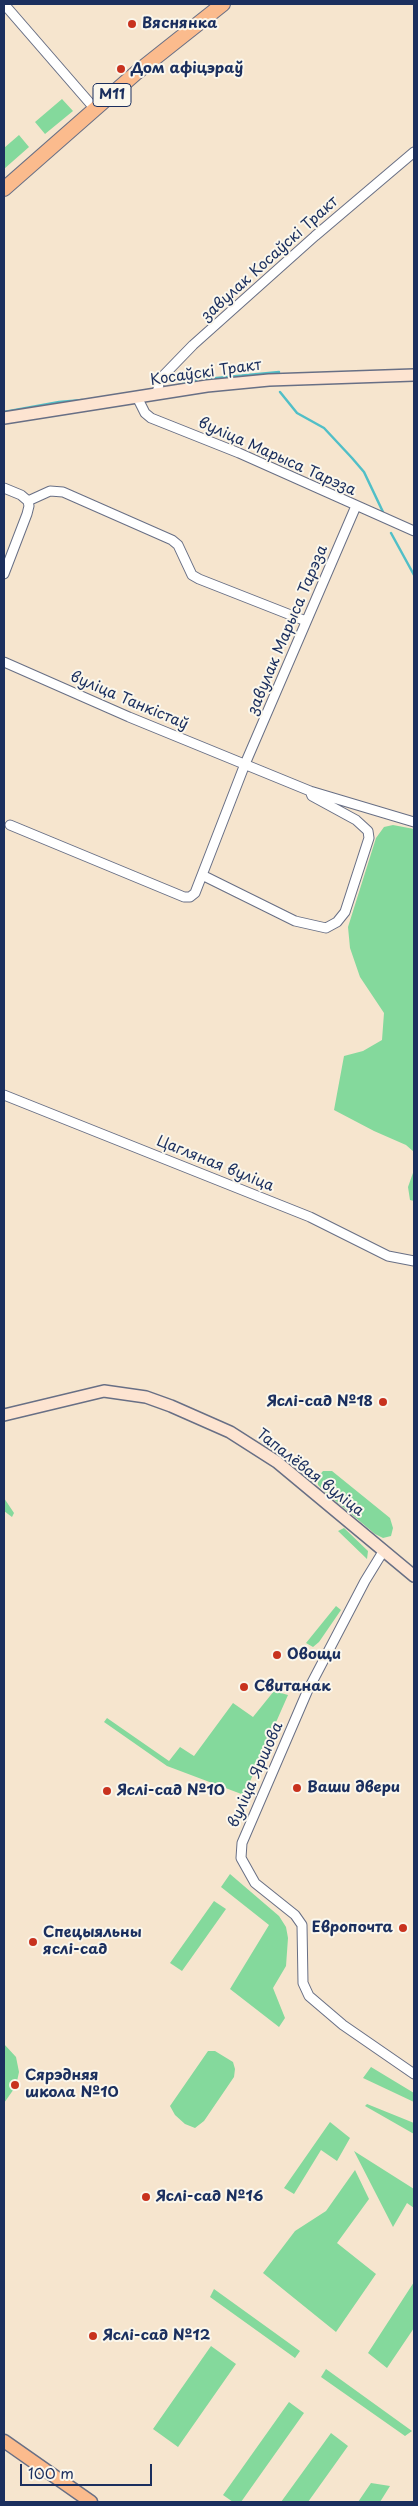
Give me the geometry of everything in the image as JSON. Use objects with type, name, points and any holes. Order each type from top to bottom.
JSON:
[{"type":"highway","name":"М11","points":[[4,189],[136,73],[223,4]]},
{"type":"main road","name":"Косаўскі Тракт","points":[[4,418],[157,394],[269,380],[414,375]]},
{"type":"main road","name":"Тапалёвая вуліца","points":[[4,1415],[104,1391],[139,1396],[171,1406],[230,1432],[256,1448],[414,1576]]},
{"type":"main road","points":[[4,2441],[91,2502]]},
{"type":"street","points":[[4,4],[95,109]]},
{"type":"street","name":"завулак Косаўскі Тракт","points":[[157,394],[160,379],[193,345],[315,236],[414,152]]},
{"type":"street","name":"вуліца Марыса Тарэза","points":[[137,398],[144,413],[151,418],[239,453],[414,531]]},
{"type":"street","points":[[4,488],[28,501]]},
{"type":"street","points":[[28,501],[50,491],[63,492],[172,540],[178,545],[192,574],[199,579],[306,621]]},
{"type":"street","points":[[4,574],[28,514],[28,501]]},
{"type":"street","name":"завулак Марыса Тарэза","points":[[245,764],[356,506]]},
{"type":"street","name":"вуліца Танкістаў","points":[[4,662],[129,717],[310,791],[414,822]]},
{"type":"street","points":[[10,825],[190,898],[195,893],[245,764]]},
{"type":"street","name":"вуліца Танкістаў","points":[[202,875],[295,921],[314,927],[326,928],[337,922],[345,912],[369,838],[368,831],[356,820],[312,796],[310,791]]},
{"type":"street","name":"Цагляная вуліца","points":[[4,1095],[310,1217],[388,1256],[414,1261]]},
{"type":"street","name":"вуліца Яршова","points":[[384,1550],[365,1581],[307,1692],[244,1836],[241,1858],[255,1883],[295,1915],[302,1925],[303,1983],[309,1996],[343,2025],[414,2074]]},
{"type":"green space","points":[[62,99],[73,111],[45,134],[35,122]]},
{"type":"green space","points":[[19,135],[29,147],[4,169],[4,148]]},
{"type":"green space","points":[[393,825],[414,829],[414,1152],[406,1145],[334,1110],[344,1056],[363,1051],[382,1040],[384,1013],[360,977],[350,948],[348,927],[376,838],[384,827]]},
{"type":"green space","points":[[414,1170],[414,1201],[410,1200],[408,1187]]},
{"type":"green space","points":[[323,1471],[332,1471],[390,1518],[393,1528],[391,1536],[383,1538],[375,1534],[325,1492],[318,1485],[317,1478]]},
{"type":"green space","points":[[4,1498],[14,1513],[12,1517],[4,1511]]},
{"type":"green space","points":[[344,1528],[368,1551],[367,1559],[338,1531]]},
{"type":"green space","points":[[336,1606],[341,1610],[319,1642],[313,1647],[306,1643]]},
{"type":"green space","points":[[274,1691],[288,1695],[244,1795],[167,1766],[104,1722],[107,1718],[169,1761],[180,1747],[194,1756],[233,1703],[253,1717]]},
{"type":"green space","points":[[230,1874],[279,1916],[286,1927],[288,1938],[286,1966],[273,1988],[285,2018],[279,2027],[230,1989],[269,1925],[221,1887]]},
{"type":"green space","points":[[214,1901],[226,1909],[182,1971],[170,1963]]},
{"type":"green space","points":[[4,2044],[16,2057],[19,2072],[16,2086],[4,2103]]},
{"type":"green space","points":[[208,2051],[215,2051],[233,2062],[235,2069],[234,2077],[204,2121],[195,2128],[185,2124],[175,2115],[170,2106]]},
{"type":"green space","points":[[371,2067],[414,2093],[414,2102],[363,2078]]},
{"type":"green space","points":[[367,2104],[414,2123],[414,2134],[365,2106]]},
{"type":"green space","points":[[330,2122],[350,2138],[337,2161],[321,2150],[294,2194],[284,2188]]},
{"type":"green space","points":[[354,2151],[414,2189],[414,2208],[407,2203],[393,2227]]},
{"type":"green space","points":[[355,2170],[369,2199],[337,2243],[376,2274],[336,2332],[263,2273],[295,2231],[326,2211]]},
{"type":"green space","points":[[414,2282],[414,2328],[387,2368],[368,2353]]},
{"type":"green space","points":[[214,2289],[300,2351],[295,2358],[210,2297]]},
{"type":"green space","points":[[211,2346],[236,2364],[178,2447],[153,2429]]},
{"type":"green space","points":[[326,2369],[412,2431],[405,2436],[321,2377]]},
{"type":"green space","points":[[289,2402],[304,2413],[241,2502],[233,2502],[223,2495]]},
{"type":"green space","points":[[331,2433],[348,2446],[308,2502],[281,2502]]},
{"type":"green space","points":[[371,2483],[390,2486],[380,2502],[358,2502]]},
{"type":"waterway","points":[[206,379],[279,372]]},
{"type":"waterway","points":[[175,386],[197,380]]},
{"type":"waterway","points":[[280,392],[297,413],[324,428],[352,458],[364,472],[383,512]]},
{"type":"waterway","points":[[4,412],[59,402],[82,400]]},
{"type":"waterway","points":[[391,533],[414,575]]},
{"type":"place","name":"Вяснянка","points":[[132,24]]},
{"type":"place","name":"Дом афіцэраў","points":[[121,69]]},
{"type":"place","name":"Яслі-сад №18","points":[[383,1402]]},
{"type":"place","name":"Овощи","points":[[277,1655]]},
{"type":"place","name":"Свитанак","points":[[244,1687]]},
{"type":"place","name":"Ваши двери","points":[[297,1788]]},
{"type":"place","name":"Яслі-сад №10","points":[[107,1791]]},
{"type":"place","name":"Европочта","points":[[403,1928]]},
{"type":"place","name":"Спецыяльны яслі-сад","points":[[33,1942]]},
{"type":"place","name":"Сярэдняя школа №10","points":[[15,2085]]},
{"type":"place","name":"Яслі-сад №16","points":[[146,2197]]},
{"type":"place","name":"Яслі-сад №12","points":[[93,2336]]}]
